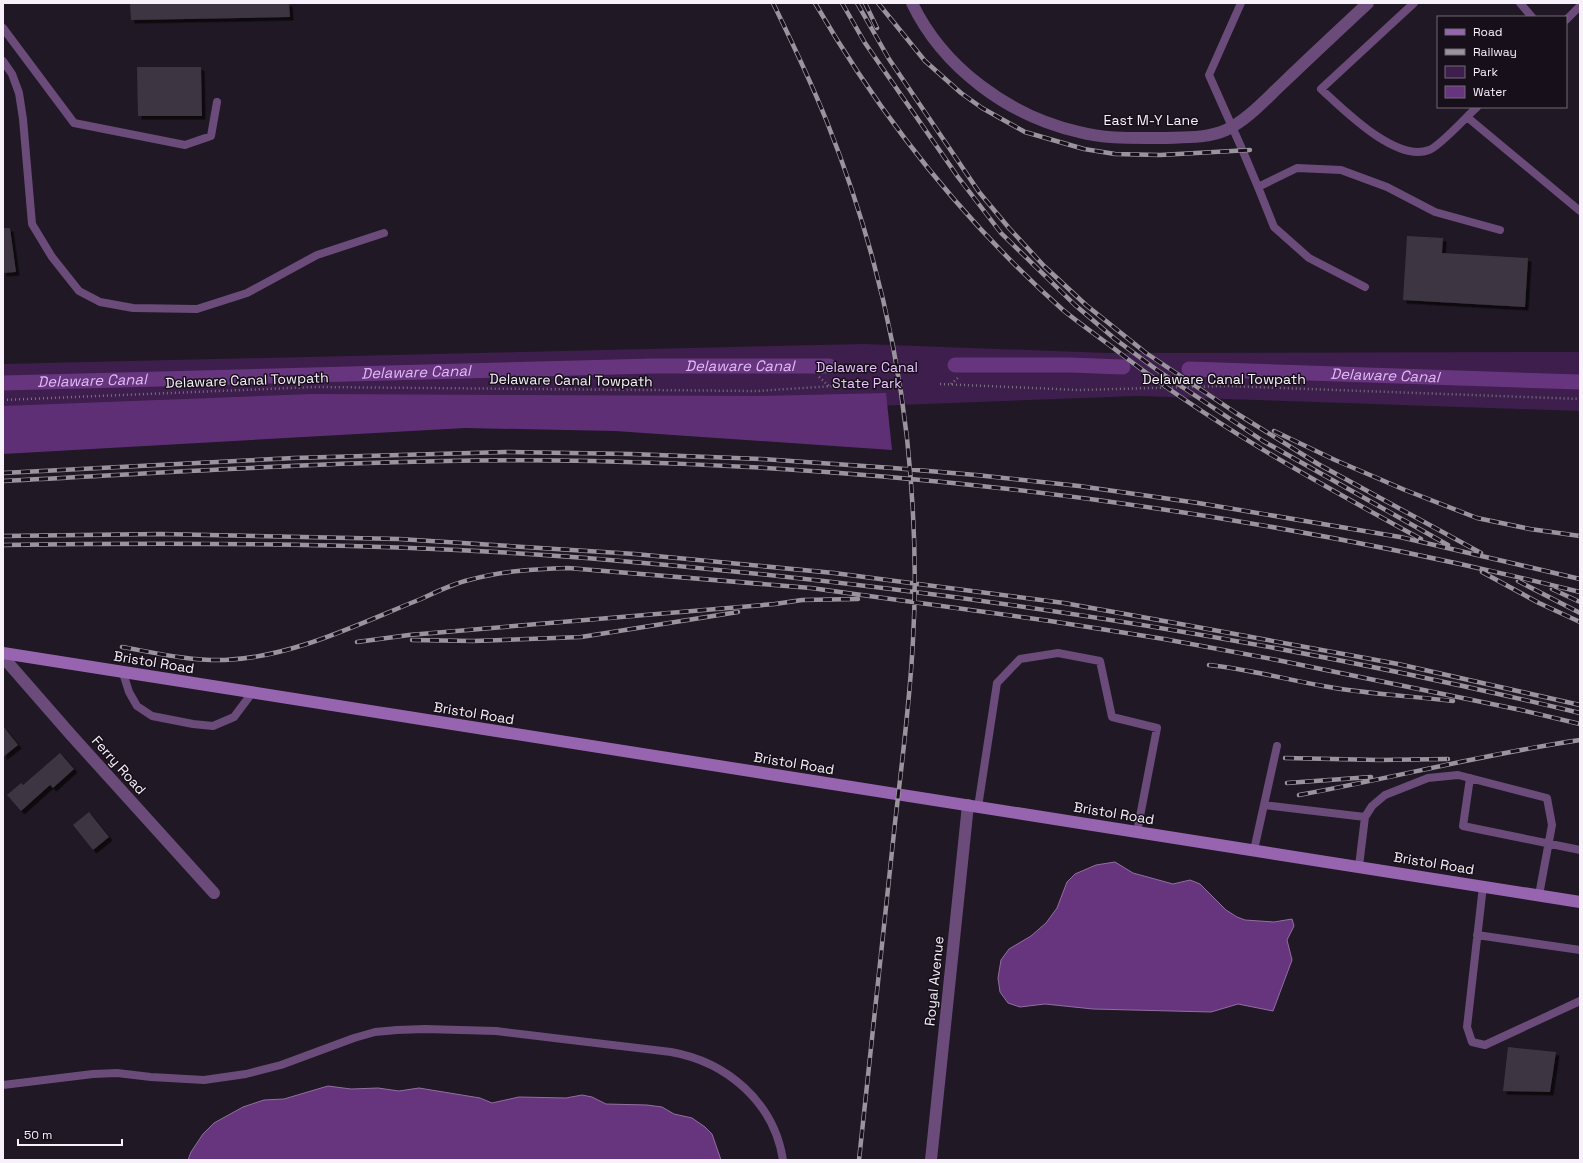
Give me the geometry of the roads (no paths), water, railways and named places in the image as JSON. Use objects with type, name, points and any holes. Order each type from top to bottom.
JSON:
[{"type":"main road","name":"Bristol Road","points":[[3,653],[1580,902]]},
{"type":"street","name":"East M-Y Lane","points":[[912,3],[926,28],[949,58],[963,71],[1008,104],[1042,120],[1078,132],[1132,138],[1198,136],[1224,131],[1233,127],[1368,3]]},
{"type":"street","name":"Ferry Road","points":[[3,657],[72,736],[214,893]]},
{"type":"street","name":"Royal Avenue","points":[[931,1160],[973,806]]},
{"type":"lane","points":[[1241,3],[1209,75],[1233,127],[1274,227],[1309,258],[1365,286]]},
{"type":"lane","points":[[1414,3],[1321,89],[1361,126],[1392,145],[1405,151],[1419,153],[1430,150],[1476,108]]},
{"type":"lane","points":[[1520,3],[1531,16]]},
{"type":"lane","points":[[1567,19],[1580,6]]},
{"type":"lane","points":[[3,28],[74,123],[185,145],[211,136],[217,102]]},
{"type":"lane","points":[[3,61],[12,74],[20,93],[24,119],[32,224],[52,257],[80,291],[100,302],[133,308],[196,309],[247,293],[318,255],[384,233]]},
{"type":"lane","points":[[1467,117],[1580,211]]},
{"type":"lane","points":[[1258,188],[1296,168],[1341,170],[1387,187],[1434,212],[1500,230]]},
{"type":"lane","points":[[973,806],[997,683],[1020,660],[1058,653],[1100,660],[1112,718],[1157,728],[1137,832]]},
{"type":"lane","points":[[123,672],[129,692],[137,706],[152,716],[193,724],[213,726],[234,717],[252,693]]},
{"type":"lane","points":[[1254,850],[1277,746]]},
{"type":"lane","points":[[1359,866],[1365,817],[1372,806],[1385,795],[1428,778],[1458,775],[1547,798],[1552,825],[1539,895]]},
{"type":"lane","points":[[1470,778],[1462,826],[1580,850]]},
{"type":"lane","points":[[1264,805],[1365,817]]},
{"type":"lane","points":[[1483,886],[1467,1027],[1472,1042],[1486,1045],[1580,1001]]},
{"type":"lane","points":[[1477,935],[1580,950]]},
{"type":"lane","points":[[3,1085],[93,1074],[116,1073],[151,1077],[204,1080],[246,1074],[281,1065],[354,1038],[375,1032],[425,1029],[496,1031],[685,1054],[710,1063],[728,1074],[743,1086],[761,1107],[774,1130],[783,1160]]},
{"type":"water","points":[[1115,862],[1133,873],[1173,884],[1190,880],[1200,884],[1226,910],[1245,920],[1274,922],[1292,919],[1294,926],[1287,940],[1292,960],[1273,1011],[1238,1004],[1211,1012],[1093,1009],[1045,1004],[1020,1007],[1008,1003],[1000,992],[998,978],[1001,960],[1009,949],[1031,936],[1046,923],[1057,908],[1067,882],[1075,874],[1096,865]]},
{"type":"water","points":[[328,1086],[351,1089],[378,1088],[399,1091],[419,1088],[480,1098],[492,1103],[519,1097],[566,1098],[582,1095],[592,1097],[606,1104],[662,1107],[674,1114],[692,1118],[705,1127],[712,1134],[721,1160],[188,1160],[191,1152],[203,1134],[214,1123],[243,1107],[264,1100],[284,1099]]},
{"type":"waterway","name":"Delaware Canal","points":[[955,365],[1070,365],[1123,367]]},
{"type":"waterway","name":"Delaware Canal","points":[[3,383],[653,366],[829,366]]},
{"type":"waterway","name":"Delaware Canal","points":[[1189,369],[1580,382]]},
{"type":"railway","points":[[773,3],[827,122],[855,199],[867,238],[878,277],[895,357],[907,438],[911,488],[915,590],[910,686],[859,1160]]},
{"type":"railway","points":[[815,3],[868,87],[896,127],[927,166],[958,204],[992,241],[1063,310],[1148,374],[1224,425],[1302,473],[1421,539]]},
{"type":"railway","points":[[842,3],[865,43],[958,177],[1001,233],[1075,305],[1115,339],[1157,370],[1263,441],[1448,545]]},
{"type":"railway","points":[[857,3],[889,59],[979,192],[1009,228],[1044,266],[1086,305],[1146,353],[1236,413],[1318,464],[1481,553]]},
{"type":"railway","points":[[865,3],[877,28]]},
{"type":"railway","points":[[878,3],[925,61],[961,93],[982,108],[1025,132],[1084,149],[1115,154],[1160,155],[1250,150]]},
{"type":"railway","points":[[1274,431],[1335,460],[1405,490],[1477,518],[1530,529],[1580,536]]},
{"type":"railway","points":[[3,473],[294,458],[506,452],[631,454],[761,459],[976,475],[1079,486],[1198,503],[1400,537],[1580,579]]},
{"type":"railway","points":[[3,481],[224,469],[372,463],[519,460],[717,465],[842,473],[966,484],[1090,499],[1213,517],[1336,539],[1458,564],[1580,592]]},
{"type":"railway","points":[[3,536],[161,534],[399,539],[635,554],[834,573],[1064,603],[1398,664],[1580,705]]},
{"type":"railway","points":[[3,545],[222,544],[440,549],[586,558],[837,582],[962,598],[1210,636],[1334,659],[1580,713]]},
{"type":"railway","points":[[122,647],[199,659],[225,660],[250,658],[275,653],[325,638],[421,599],[444,588],[463,582],[481,577],[506,573],[568,568],[811,588],[1050,621],[1164,639],[1277,660],[1521,710],[1580,724]]},
{"type":"railway","points":[[1482,572],[1539,603],[1580,622]]},
{"type":"railway","points":[[1518,581],[1580,613]]},
{"type":"railway","points":[[1552,589],[1580,602]]},
{"type":"railway","points":[[357,642],[409,635],[775,604],[802,600],[858,599]]},
{"type":"railway","points":[[412,640],[473,641],[581,637],[738,612]]},
{"type":"railway","points":[[1209,665],[1339,689],[1453,701]]},
{"type":"railway","points":[[1299,795],[1509,752],[1580,740]]},
{"type":"railway","points":[[1285,758],[1379,760],[1448,759]]},
{"type":"railway","points":[[1287,783],[1371,777]]},
{"type":"park label","name":"Delaware Canal State Park","points":[[867,376]]}]
